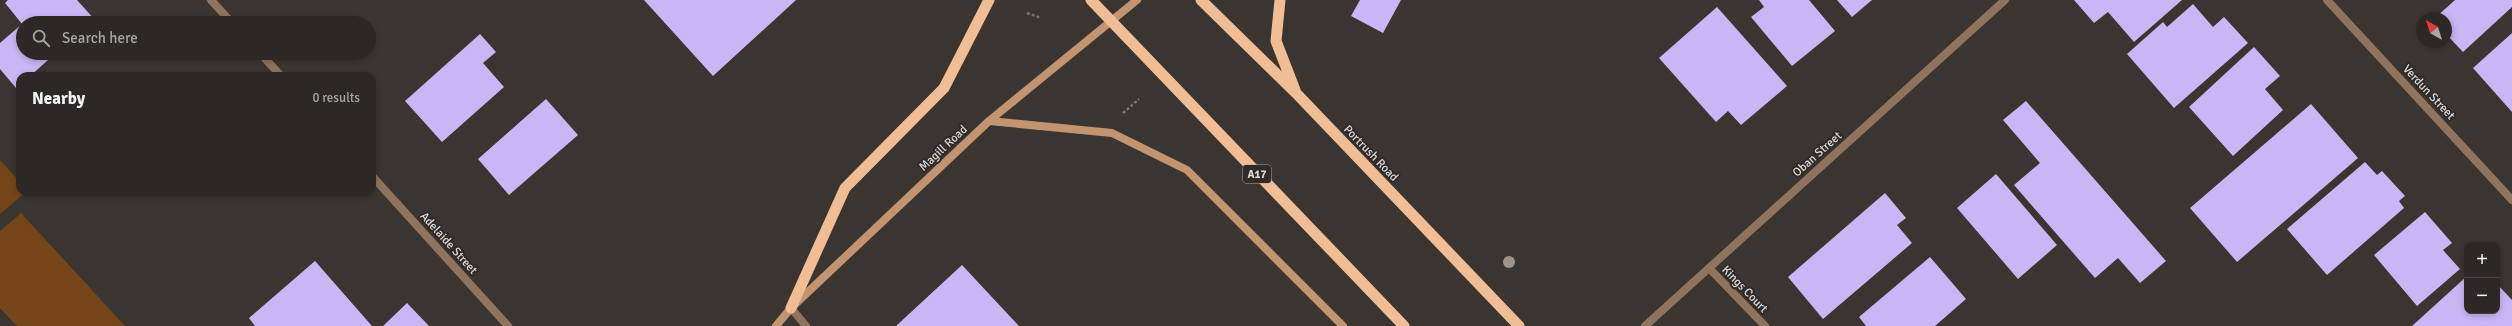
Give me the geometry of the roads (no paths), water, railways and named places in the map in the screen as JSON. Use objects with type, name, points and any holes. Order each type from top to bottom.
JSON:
[{"type":"highway","points":[[791,308],[845,188],[944,88],[990,0]]},
{"type":"highway","name":"A17","points":[[1091,0],[1404,326]]},
{"type":"highway","name":"Portrush Road","points":[[1201,0],[1296,93],[1519,326]]},
{"type":"highway","points":[[1280,0],[1276,41],[1296,93]]},
{"type":"main road","name":"Magill Road","points":[[776,326],[791,308],[989,121],[1137,0]]},
{"type":"main road","points":[[989,121],[1112,133],[1187,170],[1343,326]]},
{"type":"street","points":[[211,0],[226,16]]},
{"type":"street","name":"Oban Street","points":[[1645,326],[2005,0]]},
{"type":"street","name":"Verdun Street","points":[[2328,0],[2512,200]]},
{"type":"street","points":[[266,60],[277,72]]},
{"type":"street","name":"Adelaide Street","points":[[376,180],[508,326]]},
{"type":"street","name":"Kings Court","points":[[1709,268],[1765,326]]},
{"type":"street","points":[[791,308],[806,326]]}]
